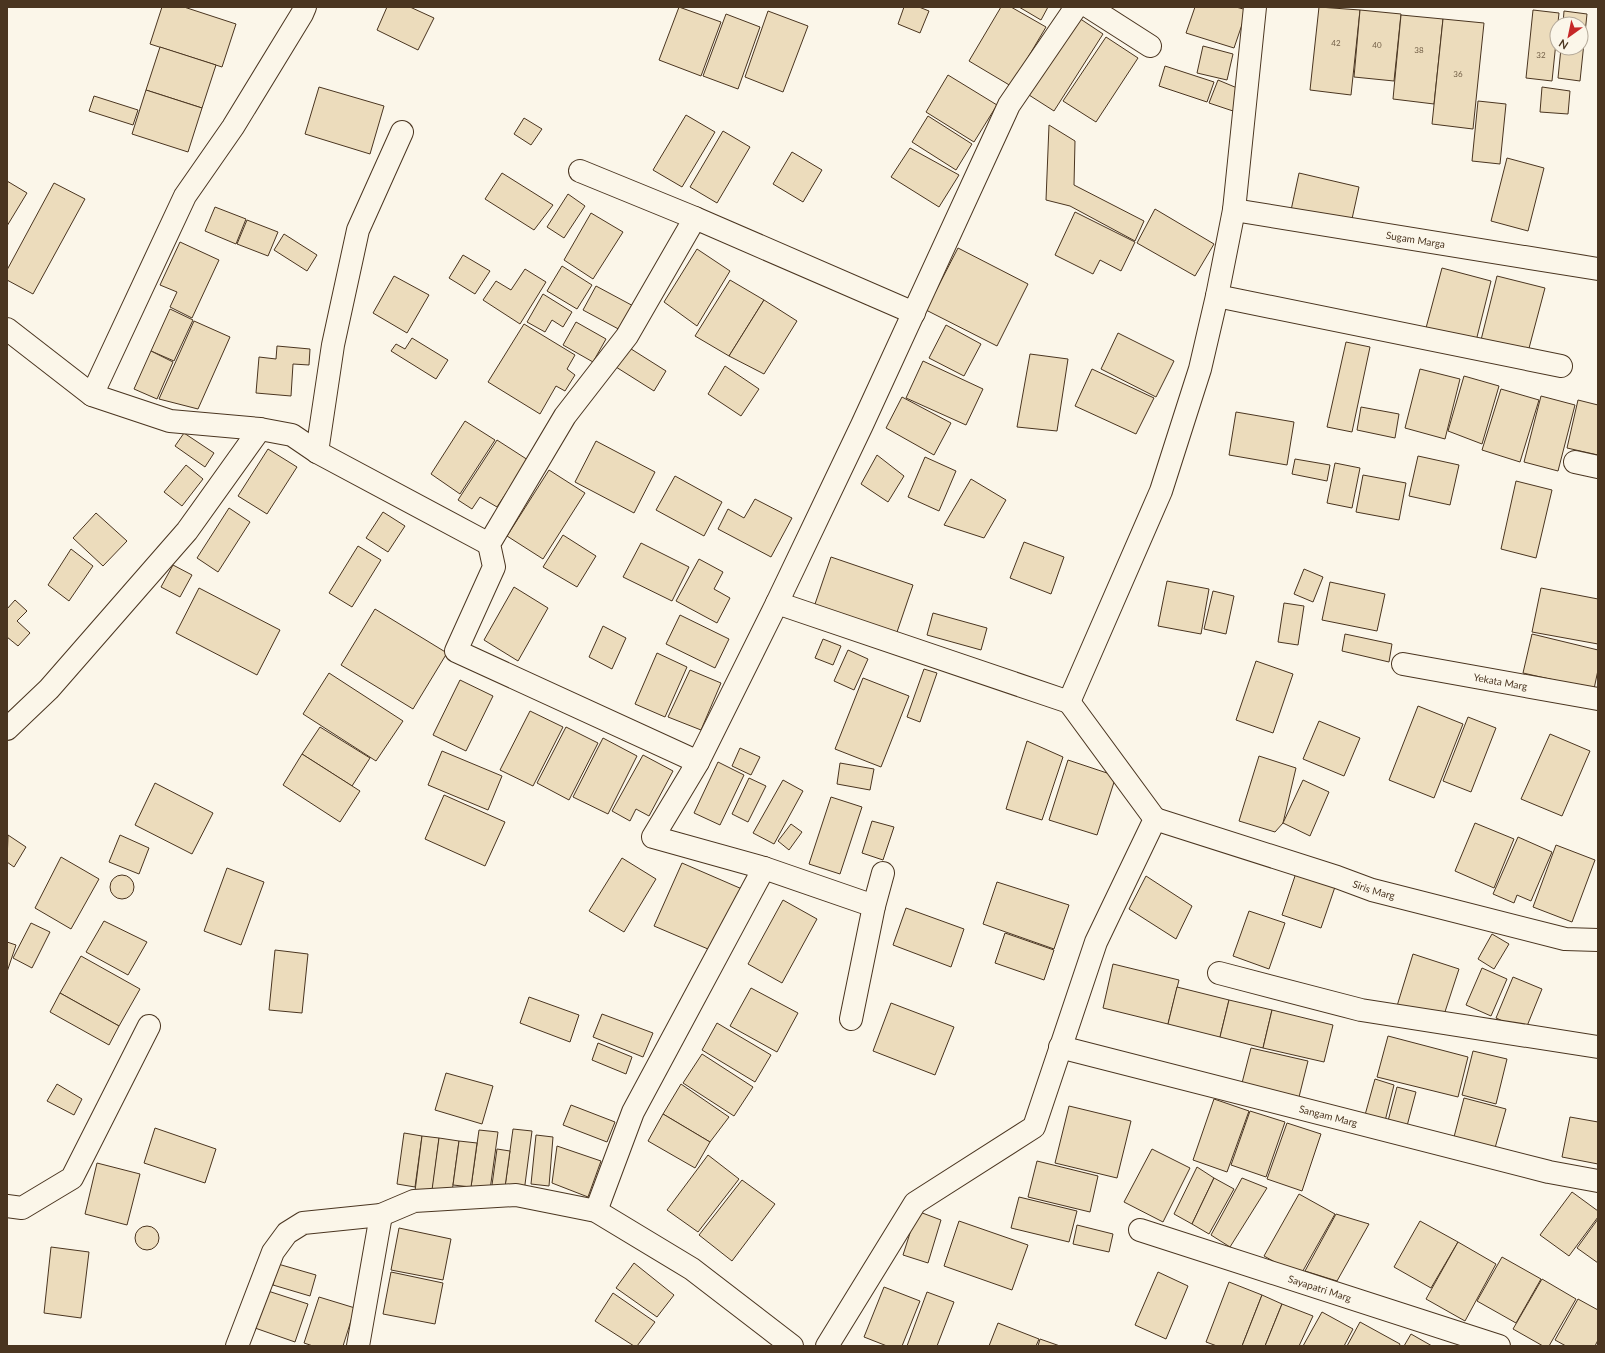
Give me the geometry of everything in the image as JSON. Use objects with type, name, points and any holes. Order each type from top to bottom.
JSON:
[{"type":"street","points":[[92,395],[185,196],[233,127],[305,7]]},
{"type":"street","points":[[874,906],[764,868],[653,837],[698,762],[777,603],[862,425],[1009,105],[1076,7]]},
{"type":"street","points":[[1089,7],[1150,46]]},
{"type":"street","points":[[1069,702],[1161,491],[1200,369],[1217,296],[1234,210],[1254,7]]},
{"type":"street","points":[[317,452],[333,344],[358,230],[402,132]]},
{"type":"street","points":[[580,171],[695,218],[914,313]]},
{"type":"street","name":"Sugam Marga","points":[[1234,210],[1598,270]]},
{"type":"street","points":[[695,218],[627,336],[565,416],[489,544],[494,567],[456,651],[698,762]]},
{"type":"street","points":[[1217,296],[1561,366]]},
{"type":"street","points":[[7,329],[92,395],[170,421],[260,429],[292,435],[317,452],[489,544]]},
{"type":"street","points":[[7,729],[49,688],[187,530],[260,429]]},
{"type":"street","points":[[1575,462],[1598,467]]},
{"type":"street","points":[[777,603],[1069,702],[1155,818],[1096,942],[1034,1127],[915,1203],[827,1346]]},
{"type":"street","name":"Yekata Marg","points":[[1403,664],[1598,699]]},
{"type":"street","name":"Siris Marg","points":[[1155,818],[1337,877],[1372,890],[1565,939],[1598,940]]},
{"type":"street","points":[[596,1211],[633,1112],[764,868]]},
{"type":"street","points":[[851,1019],[874,906],[883,874]]},
{"type":"street","points":[[1219,973],[1361,1010],[1598,1047]]},
{"type":"street","points":[[7,1206],[22,1208],[72,1178],[149,1026]]},
{"type":"street","name":"Sangam Marg","points":[[1060,1048],[1542,1170],[1598,1180]]},
{"type":"street","points":[[236,1346],[273,1252],[287,1233],[303,1223],[381,1215],[414,1201],[516,1195],[596,1211],[692,1269],[792,1346]]},
{"type":"street","points":[[358,1346],[381,1215]]},
{"type":"street","name":"Sayapatri Marg","points":[[1140,1230],[1499,1346]]},
{"type":"building","points":[[162,7],[184,7],[236,24],[222,67],[150,44]]},
{"type":"building","points":[[387,7],[410,7],[434,18],[418,50],[377,30]]},
{"type":"building","points":[[679,7],[721,22],[701,76],[659,60]]},
{"type":"building","points":[[904,7],[919,7],[929,11],[920,33],[898,24]]},
{"type":"building","points":[[1001,7],[1011,7],[1046,27],[1011,86],[969,61]]},
{"type":"building","points":[[1019,7],[1048,7],[1041,20]]},
{"type":"building","points":[[1195,7],[1236,7],[1247,10],[1234,48],[1186,33]]},
{"type":"building","points":[[1319,7],[1360,10],[1351,95],[1310,90]]},
{"type":"building","points":[[1360,10],[1401,14],[1394,81],[1354,77]]},
{"type":"building","points":[[1533,10],[1559,13],[1559,16],[1549,16],[1549,56],[1555,56],[1552,81],[1526,78]]},
{"type":"building","points":[[768,11],[808,26],[783,92],[745,77]]},
{"type":"building","points":[[1564,11],[1587,14],[1587,16],[1564,16]]},
{"type":"building","points":[[726,14],[760,27],[738,89],[703,76]]},
{"type":"building","points":[[1401,15],[1443,19],[1434,104],[1393,99]]},
{"type":"building","points":[[1079,18],[1103,34],[1054,111],[1029,95]]},
{"type":"building","points":[[1443,19],[1484,23],[1473,129],[1432,124]]},
{"type":"building","points":[[1106,37],[1138,58],[1096,122],[1063,101]]},
{"type":"building","points":[[1203,46],[1233,54],[1227,80],[1197,73]]},
{"type":"building","points":[[160,47],[216,65],[202,108],[146,90]]},
{"type":"building","points":[[1560,56],[1583,56],[1580,81],[1558,78]]},
{"type":"building","points":[[1165,66],[1214,82],[1207,102],[1159,86]]},
{"type":"building","points":[[948,75],[997,105],[974,142],[926,112]]},
{"type":"building","points":[[1218,80],[1242,90],[1233,111],[1209,103]]},
{"type":"building","points":[[319,87],[384,106],[370,154],[305,134]]},
{"type":"building","points":[[1542,87],[1570,91],[1568,114],[1540,112]]},
{"type":"building","points":[[146,90],[202,108],[188,152],[132,134]]},
{"type":"building","points":[[94,96],[138,110],[133,125],[89,111]]},
{"type":"building","points":[[1478,101],[1506,104],[1500,164],[1472,161]]},
{"type":"building","points":[[686,115],[715,132],[682,187],[653,170]]},
{"type":"building","points":[[928,116],[972,144],[956,170],[912,142]]},
{"type":"building","points":[[524,118],[542,129],[531,145],[514,134]]},
{"type":"building","points":[[1049,125],[1075,141],[1074,185],[1144,221],[1135,241],[1070,206],[1046,200]]},
{"type":"building","points":[[723,131],[750,147],[717,203],[690,187]]},
{"type":"building","points":[[910,148],[959,175],[939,207],[891,177]]},
{"type":"building","points":[[792,152],[822,170],[803,202],[773,184]]},
{"type":"building","points":[[1507,158],[1544,168],[1528,231],[1491,221]]},
{"type":"building","points":[[502,173],[553,205],[534,230],[485,199]]},
{"type":"building","points":[[1299,173],[1359,187],[1350,228],[1290,215]]},
{"type":"building","points":[[7,181],[27,193],[7,226]]},
{"type":"building","points":[[54,183],[85,199],[33,294],[7,280],[7,270]]},
{"type":"building","points":[[568,194],[585,206],[564,238],[547,227]]},
{"type":"building","points":[[215,207],[246,219],[236,244],[205,231]]},
{"type":"building","points":[[1155,209],[1214,244],[1195,276],[1137,243]]},
{"type":"building","points":[[1075,212],[1135,242],[1121,271],[1100,260],[1093,274],[1055,255]]},
{"type":"building","points":[[591,213],[623,232],[593,279],[564,260]]},
{"type":"building","points":[[247,220],[278,232],[268,256],[237,244]]},
{"type":"building","points":[[284,234],[317,255],[307,271],[274,250]]},
{"type":"building","points":[[180,242],[219,260],[192,318],[170,307],[177,292],[160,285]]},
{"type":"building","points":[[958,248],[1028,284],[997,346],[926,310]]},
{"type":"building","points":[[697,249],[730,271],[697,326],[664,302]]},
{"type":"building","points":[[463,255],[490,271],[475,294],[449,278]]},
{"type":"building","points":[[562,266],[592,285],[577,309],[547,291]]},
{"type":"building","points":[[1442,268],[1491,281],[1476,341],[1426,328]]},
{"type":"building","points":[[525,269],[546,282],[520,324],[483,300],[496,281],[511,290]]},
{"type":"building","points":[[394,276],[429,295],[407,333],[373,313]]},
{"type":"building","points":[[1497,276],[1545,288],[1528,352],[1481,340]]},
{"type":"building","points":[[730,280],[764,300],[729,356],[695,336]]},
{"type":"building","points":[[596,286],[637,308],[624,332],[583,310]]},
{"type":"building","points":[[543,294],[572,312],[563,327],[552,320],[545,332],[527,322]]},
{"type":"building","points":[[764,300],[797,321],[764,374],[729,356]]},
{"type":"building","points":[[170,309],[193,320],[174,361],[151,351]]},
{"type":"building","points":[[194,321],[230,337],[198,409],[159,399]]},
{"type":"building","points":[[576,322],[606,339],[593,362],[563,345]]},
{"type":"building","points":[[524,324],[575,355],[567,369],[575,375],[565,391],[556,386],[540,414],[488,382]]},
{"type":"building","points":[[946,325],[981,344],[964,376],[929,358]]},
{"type":"building","points":[[1118,333],[1174,361],[1156,397],[1101,369]]},
{"type":"building","points":[[412,338],[448,360],[436,379],[391,351],[396,344],[405,349]]},
{"type":"building","points":[[1346,342],[1370,347],[1352,432],[1327,427]]},
{"type":"building","points":[[277,346],[310,349],[309,365],[293,364],[291,396],[256,393],[259,357],[276,359]]},
{"type":"building","points":[[628,347],[666,371],[654,391],[616,367]]},
{"type":"building","points":[[151,351],[173,362],[157,399],[134,389]]},
{"type":"building","points":[[1030,354],[1068,359],[1057,431],[1017,427]]},
{"type":"building","points":[[923,361],[983,389],[966,425],[906,398]]},
{"type":"building","points":[[725,366],[759,389],[741,416],[708,394]]},
{"type":"building","points":[[1092,369],[1154,398],[1136,434],[1075,406]]},
{"type":"building","points":[[1420,369],[1460,379],[1445,439],[1405,428]]},
{"type":"building","points":[[1464,376],[1499,386],[1482,444],[1448,431]]},
{"type":"building","points":[[1501,389],[1539,400],[1520,462],[1482,450]]},
{"type":"building","points":[[1541,396],[1575,405],[1558,471],[1524,462]]},
{"type":"building","points":[[902,397],[951,423],[934,455],[886,428]]},
{"type":"building","points":[[1578,400],[1598,405],[1598,455],[1567,448]]},
{"type":"building","points":[[1361,407],[1399,414],[1395,438],[1357,430]]},
{"type":"building","points":[[1236,412],[1294,422],[1287,465],[1229,455]]},
{"type":"building","points":[[465,421],[495,440],[460,494],[431,474]]},
{"type":"building","points":[[184,433],[214,453],[205,467],[175,446]]},
{"type":"building","points":[[497,440],[528,460],[497,507],[480,497],[472,509],[458,500]]},
{"type":"building","points":[[596,441],[655,472],[634,513],[575,482]]},
{"type":"building","points":[[268,449],[297,467],[267,514],[238,496]]},
{"type":"building","points":[[877,455],[904,476],[888,502],[861,484]]},
{"type":"building","points":[[1418,456],[1459,465],[1450,505],[1409,496]]},
{"type":"building","points":[[925,457],[956,471],[939,511],[908,497]]},
{"type":"building","points":[[1295,459],[1330,465],[1327,481],[1292,474]]},
{"type":"building","points":[[1335,463],[1360,468],[1352,508],[1327,503]]},
{"type":"building","points":[[186,465],[203,479],[182,506],[164,492]]},
{"type":"building","points":[[549,470],[585,493],[543,559],[507,536]]},
{"type":"building","points":[[1363,475],[1406,483],[1399,520],[1356,512]]},
{"type":"building","points":[[675,476],[722,502],[704,536],[656,510]]},
{"type":"building","points":[[971,479],[1006,500],[984,538],[944,525]]},
{"type":"building","points":[[1516,481],[1552,490],[1536,558],[1501,549]]},
{"type":"building","points":[[755,499],[792,518],[771,557],[718,529],[728,509],[744,518]]},
{"type":"building","points":[[229,508],[250,522],[218,572],[197,558]]},
{"type":"building","points":[[383,512],[405,526],[388,552],[366,538]]},
{"type":"building","points":[[96,513],[127,541],[103,566],[73,538]]},
{"type":"building","points":[[563,535],[596,556],[577,587],[543,567]]},
{"type":"building","points":[[1024,542],[1064,557],[1051,594],[1010,578]]},
{"type":"building","points":[[641,543],[689,567],[672,601],[623,577]]},
{"type":"building","points":[[358,546],[381,560],[352,607],[329,593]]},
{"type":"building","points":[[71,549],[93,566],[69,601],[48,585]]},
{"type":"building","points":[[831,557],[913,585],[896,635],[814,607]]},
{"type":"building","points":[[699,559],[723,572],[714,589],[730,598],[717,623],[676,601]]},
{"type":"building","points":[[173,565],[192,575],[180,597],[161,587]]},
{"type":"building","points":[[1304,569],[1323,577],[1313,602],[1294,594]]},
{"type":"building","points":[[1167,581],[1209,589],[1201,634],[1158,626]]},
{"type":"building","points":[[1330,582],[1385,594],[1377,631],[1322,620]]},
{"type":"building","points":[[514,587],[548,608],[518,661],[484,640]]},
{"type":"building","points":[[199,588],[280,630],[257,675],[176,633]]},
{"type":"building","points":[[1541,588],[1598,599],[1598,644],[1532,632]]},
{"type":"building","points":[[1213,591],[1234,596],[1226,634],[1204,629]]},
{"type":"building","points":[[15,600],[27,611],[17,621],[30,633],[18,646],[7,637],[7,609]]},
{"type":"building","points":[[1284,603],[1304,606],[1298,645],[1278,642]]},
{"type":"building","points":[[375,609],[447,653],[413,709],[341,665]]},
{"type":"building","points":[[933,613],[987,628],[981,650],[927,635]]},
{"type":"building","points":[[680,615],[729,639],[715,668],[666,644]]},
{"type":"building","points":[[603,626],[626,638],[612,669],[589,657]]},
{"type":"building","points":[[1345,634],[1392,644],[1389,662],[1342,651]]},
{"type":"building","points":[[1532,634],[1598,650],[1598,670],[1594,689],[1523,673]]},
{"type":"building","points":[[823,639],[841,646],[833,665],[815,658]]},
{"type":"building","points":[[848,650],[868,659],[854,690],[834,681]]},
{"type":"building","points":[[657,653],[687,667],[665,717],[635,704]]},
{"type":"building","points":[[1256,661],[1293,674],[1273,733],[1236,720]]},
{"type":"building","points":[[924,669],[937,673],[920,722],[907,717]]},
{"type":"building","points":[[690,670],[721,683],[701,730],[668,717]]},
{"type":"building","points":[[329,673],[403,721],[376,761],[303,714]]},
{"type":"building","points":[[863,678],[909,696],[881,767],[835,749]]},
{"type":"building","points":[[460,680],[493,696],[466,751],[433,735]]},
{"type":"building","points":[[1418,706],[1463,724],[1434,798],[1389,780]]},
{"type":"building","points":[[530,711],[563,727],[533,786],[500,770]]},
{"type":"building","points":[[1468,717],[1496,728],[1471,792],[1443,781]]},
{"type":"building","points":[[1319,721],[1360,738],[1344,776],[1303,759]]},
{"type":"building","points":[[320,727],[370,758],[352,786],[302,754]]},
{"type":"building","points":[[566,727],[598,743],[569,800],[537,783]]},
{"type":"building","points":[[1550,734],[1590,751],[1562,816],[1521,799]]},
{"type":"building","points":[[603,738],[637,756],[608,814],[573,797]]},
{"type":"building","points":[[1027,741],[1063,757],[1042,820],[1006,809]]},
{"type":"building","points":[[740,748],[760,757],[751,775],[732,766]]},
{"type":"building","points":[[442,751],[502,776],[488,810],[428,785]]},
{"type":"building","points":[[302,754],[360,791],[340,822],[283,785]]},
{"type":"building","points":[[643,755],[673,771],[649,816],[636,809],[630,821],[612,811]]},
{"type":"building","points":[[1259,756],[1296,768],[1283,823],[1275,832],[1239,821]]},
{"type":"building","points":[[1068,760],[1116,776],[1097,835],[1049,820]]},
{"type":"building","points":[[718,762],[744,775],[720,825],[694,813]]},
{"type":"building","points":[[840,763],[874,769],[870,790],[837,784]]},
{"type":"building","points":[[749,778],[766,786],[748,822],[732,814]]},
{"type":"building","points":[[783,780],[803,791],[774,844],[753,833]]},
{"type":"building","points":[[1303,780],[1329,792],[1310,836],[1283,823]]},
{"type":"building","points":[[155,783],[213,813],[192,854],[135,825]]},
{"type":"building","points":[[444,795],[505,822],[485,866],[425,839]]},
{"type":"building","points":[[831,797],[862,807],[840,874],[809,864]]},
{"type":"building","points":[[872,821],[894,827],[883,860],[862,853]]},
{"type":"building","points":[[1475,823],[1514,839],[1494,888],[1455,871]]},
{"type":"building","points":[[791,824],[802,832],[789,850],[778,841]]},
{"type":"building","points":[[8,835],[26,847],[14,867],[7,862]]},
{"type":"building","points":[[120,835],[149,848],[139,874],[109,862]]},
{"type":"building","points":[[1518,837],[1552,852],[1531,901],[1517,895],[1514,903],[1493,894]]},
{"type":"building","points":[[1556,845],[1595,860],[1572,922],[1533,907]]},
{"type":"building","points":[[61,857],[99,879],[71,929],[35,908]]},
{"type":"building","points":[[622,858],[656,879],[624,932],[589,911]]},
{"type":"building","points":[[682,863],[742,889],[715,952],[654,926]]},
{"type":"building","points":[[227,868],[264,882],[241,945],[204,931]]},
{"type":"building","points":[[1297,870],[1336,884],[1321,928],[1282,915]]},
{"type":"building","points":[[122,875],[131,878],[134,887],[131,896],[122,899],[113,896],[110,887],[113,878]]},
{"type":"building","points":[[1146,876],[1192,906],[1176,939],[1129,909]]},
{"type":"building","points":[[997,882],[1069,905],[1054,949],[983,924]]},
{"type":"building","points":[[783,900],[817,919],[782,983],[748,964]]},
{"type":"building","points":[[906,908],[964,929],[951,967],[893,945]]},
{"type":"building","points":[[1249,911],[1285,923],[1269,969],[1233,956]]},
{"type":"building","points":[[104,921],[147,942],[128,975],[86,952]]},
{"type":"building","points":[[31,923],[50,932],[32,968],[13,958]]},
{"type":"building","points":[[1005,933],[1054,950],[1044,980],[995,963]]},
{"type":"building","points":[[1492,934],[1509,944],[1494,969],[1478,959]]},
{"type":"building","points":[[7,942],[16,945],[7,972]]},
{"type":"building","points":[[275,950],[308,954],[302,1013],[269,1010]]},
{"type":"building","points":[[1413,954],[1459,969],[1442,1021],[1397,1006]]},
{"type":"building","points":[[81,956],[140,989],[119,1026],[60,993]]},
{"type":"building","points":[[1113,964],[1179,980],[1168,1024],[1103,1008]]},
{"type":"building","points":[[1482,968],[1507,979],[1491,1016],[1466,1005]]},
{"type":"building","points":[[1513,977],[1542,989],[1525,1031],[1496,1018]]},
{"type":"building","points":[[1177,987],[1229,1000],[1220,1037],[1168,1024]]},
{"type":"building","points":[[751,988],[798,1013],[777,1052],[730,1026]]},
{"type":"building","points":[[60,993],[119,1026],[109,1045],[50,1012]]},
{"type":"building","points":[[529,997],[579,1015],[570,1042],[520,1023]]},
{"type":"building","points":[[1229,1000],[1272,1010],[1263,1048],[1220,1037]]},
{"type":"building","points":[[891,1003],[954,1027],[935,1075],[873,1051]]},
{"type":"building","points":[[1272,1010],[1333,1025],[1324,1062],[1263,1048]]},
{"type":"building","points":[[602,1014],[653,1033],[643,1057],[593,1037]]},
{"type":"building","points":[[717,1023],[771,1055],[755,1082],[702,1050]]},
{"type":"building","points":[[1388,1036],[1468,1057],[1458,1097],[1377,1077]]},
{"type":"building","points":[[598,1043],[632,1057],[626,1074],[592,1060]]},
{"type":"building","points":[[1251,1048],[1308,1061],[1299,1097],[1242,1083]]},
{"type":"building","points":[[1473,1051],[1507,1059],[1496,1104],[1462,1095]]},
{"type":"building","points":[[702,1054],[753,1087],[734,1116],[683,1083]]},
{"type":"building","points":[[446,1073],[493,1086],[482,1124],[435,1110]]},
{"type":"building","points":[[1375,1079],[1394,1085],[1385,1121],[1365,1115]]},
{"type":"building","points":[[57,1084],[82,1099],[74,1115],[47,1101]]},
{"type":"building","points":[[681,1084],[729,1117],[710,1142],[663,1114]]},
{"type":"building","points":[[1397,1087],[1416,1092],[1407,1126],[1388,1121]]},
{"type":"building","points":[[1464,1098],[1506,1109],[1495,1148],[1454,1137]]},
{"type":"building","points":[[1214,1099],[1249,1111],[1227,1172],[1193,1160]]},
{"type":"building","points":[[571,1105],[615,1122],[607,1142],[563,1125]]},
{"type":"building","points":[[1069,1106],[1131,1121],[1117,1178],[1055,1163]]},
{"type":"building","points":[[1250,1111],[1285,1122],[1266,1177],[1231,1165]]},
{"type":"building","points":[[663,1114],[710,1142],[695,1168],[648,1141]]},
{"type":"building","points":[[1570,1117],[1598,1122],[1598,1164],[1562,1157]]},
{"type":"building","points":[[1287,1123],[1321,1134],[1302,1191],[1267,1179]]},
{"type":"building","points":[[155,1128],[216,1149],[205,1183],[144,1163]]},
{"type":"building","points":[[513,1129],[532,1131],[524,1192],[504,1194]]},
{"type":"building","points":[[479,1130],[498,1132],[490,1190],[471,1187]]},
{"type":"building","points":[[404,1133],[422,1136],[415,1187],[397,1184]]},
{"type":"building","points":[[536,1135],[553,1137],[549,1186],[531,1184]]},
{"type":"building","points":[[422,1136],[439,1138],[432,1194],[415,1191]]},
{"type":"building","points":[[439,1138],[459,1141],[452,1192],[432,1190]]},
{"type":"building","points":[[459,1141],[477,1143],[471,1187],[453,1185]]},
{"type":"building","points":[[557,1146],[601,1161],[588,1197],[552,1183]]},
{"type":"building","points":[[497,1149],[510,1151],[504,1194],[491,1192]]},
{"type":"building","points":[[1152,1149],[1190,1168],[1163,1222],[1124,1202]]},
{"type":"building","points":[[708,1155],[739,1179],[698,1232],[667,1210]]},
{"type":"building","points":[[1037,1161],[1098,1176],[1090,1212],[1028,1197]]},
{"type":"building","points":[[97,1163],[140,1174],[127,1225],[85,1214]]},
{"type":"building","points":[[1197,1167],[1214,1178],[1192,1224],[1174,1214]]},
{"type":"building","points":[[1214,1178],[1234,1189],[1209,1234],[1192,1224]]},
{"type":"building","points":[[1242,1178],[1267,1188],[1230,1247],[1211,1235]]},
{"type":"building","points":[[742,1180],[775,1204],[732,1261],[699,1235]]},
{"type":"building","points":[[1572,1192],[1598,1211],[1598,1217],[1569,1256],[1540,1235]]},
{"type":"building","points":[[1299,1194],[1335,1214],[1300,1276],[1264,1256]]},
{"type":"building","points":[[1019,1197],[1077,1211],[1069,1242],[1011,1228]]},
{"type":"building","points":[[917,1211],[941,1220],[928,1263],[903,1255]]},
{"type":"building","points":[[1336,1214],[1369,1224],[1337,1281],[1305,1271]]},
{"type":"building","points":[[1598,1219],[1598,1263],[1577,1248]]},
{"type":"building","points":[[959,1221],[1028,1245],[1012,1290],[944,1266]]},
{"type":"building","points":[[1420,1221],[1458,1242],[1431,1288],[1394,1267]]},
{"type":"building","points":[[1077,1225],[1113,1234],[1109,1252],[1073,1244]]},
{"type":"building","points":[[147,1226],[156,1229],[159,1238],[156,1247],[147,1250],[138,1247],[135,1238],[138,1229]]},
{"type":"building","points":[[399,1228],[451,1239],[443,1280],[391,1270]]},
{"type":"building","points":[[1458,1242],[1496,1264],[1465,1321],[1426,1299]]},
{"type":"building","points":[[51,1247],[89,1252],[81,1318],[44,1313]]},
{"type":"building","points":[[1502,1257],[1541,1279],[1516,1323],[1477,1301]]},
{"type":"building","points":[[634,1263],[674,1295],[657,1317],[616,1288]]},
{"type":"building","points":[[278,1264],[316,1275],[310,1296],[273,1285]]},
{"type":"building","points":[[391,1272],[443,1283],[435,1324],[383,1314]]},
{"type":"building","points":[[1158,1272],[1188,1286],[1166,1339],[1135,1325]]},
{"type":"building","points":[[1542,1279],[1576,1299],[1549,1346],[1543,1346],[1513,1329]]},
{"type":"building","points":[[1229,1282],[1262,1295],[1242,1346],[1217,1346],[1206,1342]]},
{"type":"building","points":[[884,1287],[920,1301],[902,1346],[887,1346],[864,1337]]},
{"type":"building","points":[[268,1291],[308,1304],[295,1342],[255,1328]]},
{"type":"building","points":[[927,1292],[954,1302],[937,1346],[907,1346]]},
{"type":"building","points":[[613,1293],[655,1322],[637,1346],[634,1346],[595,1321]]},
{"type":"building","points":[[1262,1295],[1282,1304],[1265,1346],[1242,1346]]},
{"type":"building","points":[[319,1297],[355,1308],[343,1346],[313,1346],[304,1343]]},
{"type":"building","points":[[1578,1299],[1598,1310],[1598,1340],[1595,1346],[1566,1346],[1555,1340]]},
{"type":"building","points":[[1282,1304],[1313,1316],[1299,1346],[1265,1346]]},
{"type":"building","points":[[1322,1312],[1353,1329],[1344,1346],[1303,1346]]},
{"type":"building","points":[[1360,1322],[1400,1344],[1399,1346],[1347,1346]]},
{"type":"building","points":[[998,1323],[1039,1339],[1036,1346],[989,1346]]},
{"type":"building","points":[[1411,1334],[1432,1346],[1404,1346]]},
{"type":"building","points":[[1040,1339],[1060,1346],[1038,1346]]}]
